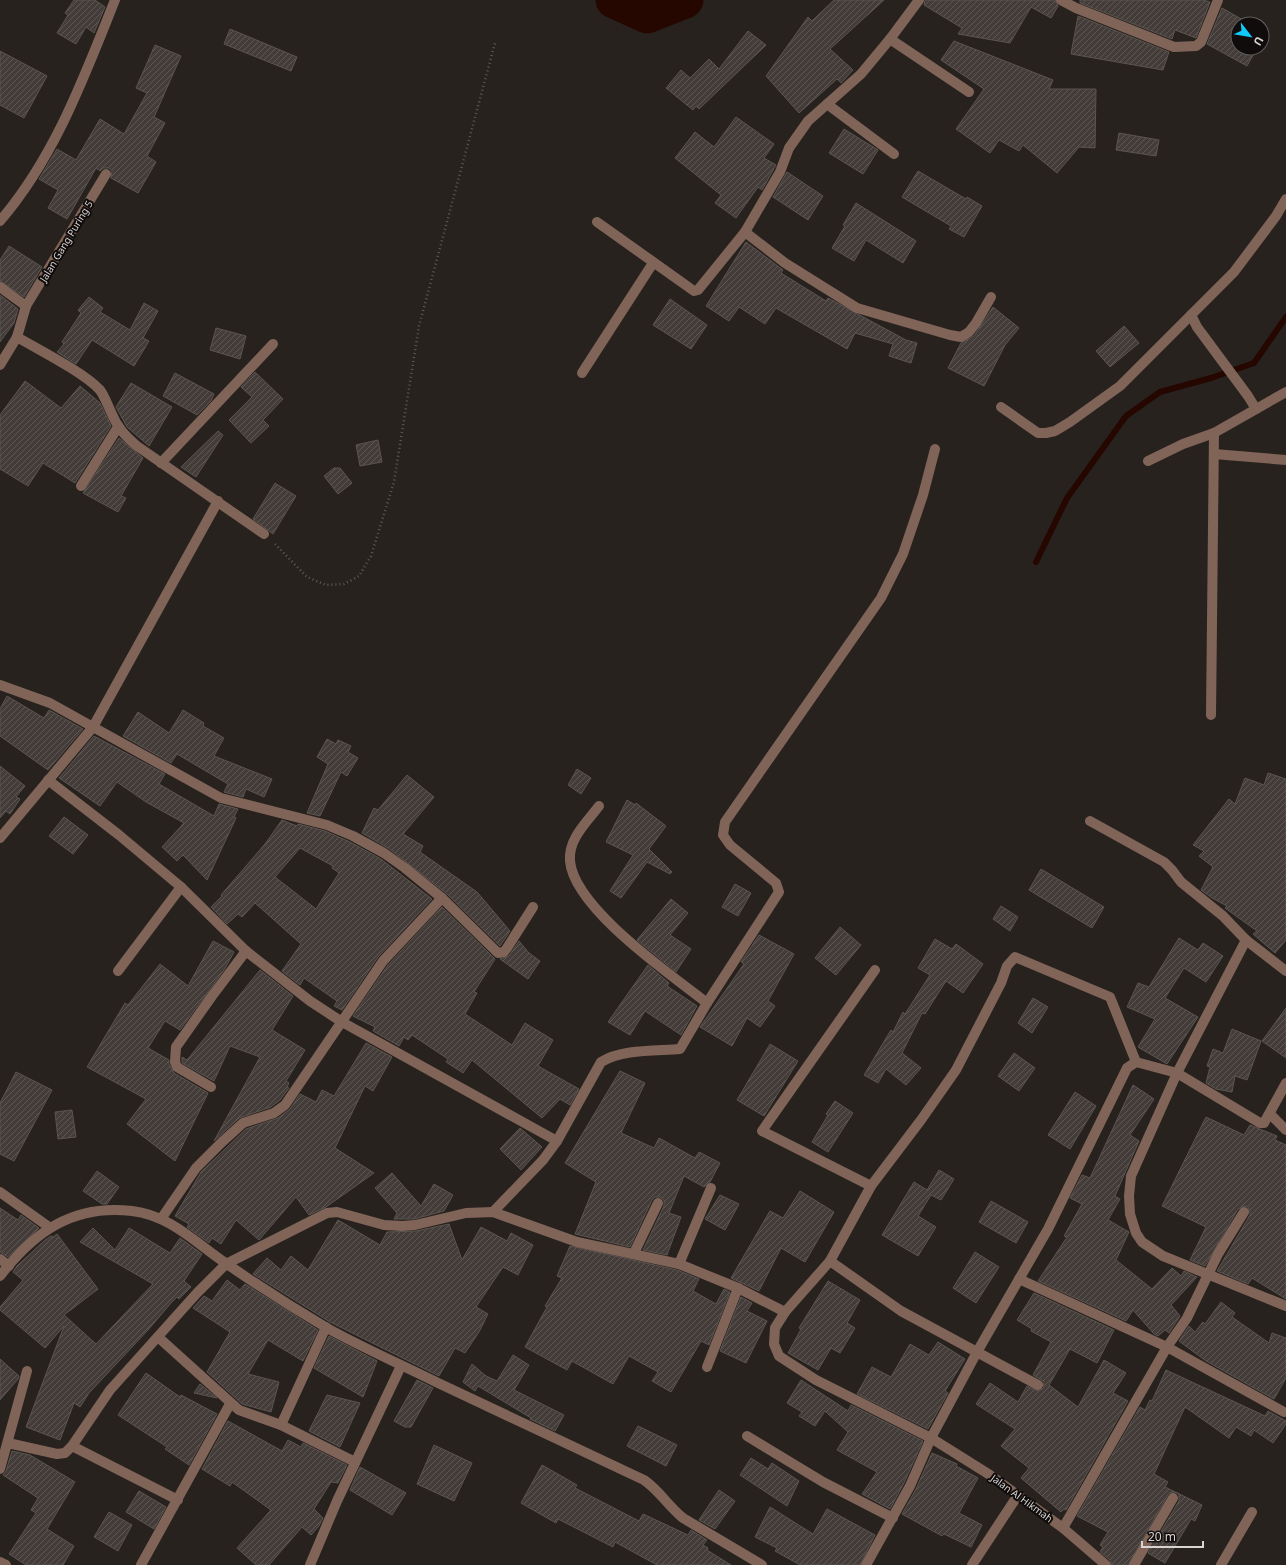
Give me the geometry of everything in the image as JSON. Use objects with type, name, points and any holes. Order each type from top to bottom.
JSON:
[{"type":"street","points":[[0,221],[34,176],[49,150],[87,70],[115,0]]},
{"type":"street","points":[[597,222],[690,289],[696,291],[745,232],[780,172],[789,148],[808,121],[861,74],[890,39],[919,0]]},
{"type":"street","points":[[1062,0],[1076,8],[1174,47],[1196,46],[1201,42],[1218,0]]},
{"type":"street","points":[[890,39],[969,92]]},
{"type":"street","points":[[827,104],[894,154]]},
{"type":"street","name":"Jalan Gang Puring 5","points":[[0,365],[17,337],[26,306],[106,174]]},
{"type":"street","points":[[1001,407],[1038,433],[1055,431],[1120,386],[1234,272],[1276,216],[1286,199]]},
{"type":"street","points":[[745,232],[785,263],[857,308],[950,335],[961,337],[969,332],[991,297]]},
{"type":"street","points":[[582,373],[653,263]]},
{"type":"street","points":[[0,287],[26,306]]},
{"type":"street","points":[[1191,315],[1197,327],[1256,409]]},
{"type":"street","points":[[17,337],[82,376],[99,390],[106,399],[118,427],[124,436],[132,443],[264,534]]},
{"type":"street","points":[[162,463],[273,344]]},
{"type":"street","points":[[1148,461],[1183,444],[1214,433],[1286,392]]},
{"type":"street","points":[[81,486],[118,427]]},
{"type":"street","points":[[1211,715],[1214,433]]},
{"type":"street","points":[[493,1212],[543,1160],[557,1141],[601,1062],[610,1056],[680,1049],[707,1003],[778,892],[776,883],[730,845],[723,835],[725,822],[881,598],[903,554],[923,495],[935,448]]},
{"type":"street","points":[[1214,454],[1286,460]]},
{"type":"street","points":[[0,838],[93,727],[218,501]]},
{"type":"street","points":[[0,685],[50,703],[221,798],[327,825],[353,836],[384,853],[442,898],[498,953],[504,952],[533,907]]},
{"type":"street","points":[[48,780],[120,835],[181,887],[246,951],[310,1001],[342,1022],[557,1141]]},
{"type":"street","points":[[599,806],[574,840],[571,851],[570,860],[573,875],[581,891],[598,911],[634,944],[707,1003]]},
{"type":"street","points":[[1090,821],[1164,862],[1181,882],[1223,916],[1246,940],[1286,972]]},
{"type":"street","points":[[118,971],[181,887]]},
{"type":"street","points":[[161,1219],[196,1168],[222,1142],[243,1123],[274,1113],[285,1105],[383,961],[442,898]]},
{"type":"street","points":[[1246,940],[1177,1073],[1131,1176],[1129,1196],[1130,1214],[1136,1233],[1142,1242],[1163,1256],[1286,1306]]},
{"type":"street","points":[[211,1087],[178,1066],[175,1062],[176,1047],[246,951]]},
{"type":"street","name":"Jalan Al Hikmah","points":[[1106,1565],[1063,1528],[1018,1495],[932,1438],[816,1380],[779,1356],[774,1344],[775,1328],[785,1312],[830,1261],[871,1186],[921,1120],[956,1070],[1001,983],[1007,966],[1015,956],[1110,996],[1136,1062]]},
{"type":"street","points":[[871,1186],[762,1131],[875,970]]},
{"type":"street","points":[[866,1565],[910,1486],[932,1438],[977,1352],[1048,1229],[1126,1068],[1136,1062],[1177,1073],[1260,1123],[1264,1123],[1270,1114],[1286,1083]]},
{"type":"street","points":[[1270,1114],[1286,1130]]},
{"type":"street","points":[[678,1264],[711,1188]]},
{"type":"street","points":[[0,1192],[50,1227]]},
{"type":"street","points":[[634,1253],[658,1203]]},
{"type":"street","points":[[0,1276],[27,1245],[50,1227],[67,1218],[96,1211],[132,1210],[161,1219],[182,1230],[226,1264],[326,1327],[401,1366],[644,1480],[652,1485],[683,1518],[762,1565]]},
{"type":"street","points":[[8,1443],[57,1454],[65,1453],[72,1446],[110,1390],[197,1293],[226,1264],[327,1213],[337,1212],[384,1225],[402,1226],[415,1225],[466,1213],[493,1212],[577,1242],[610,1250],[634,1253],[678,1264],[738,1288],[785,1312]]},
{"type":"street","points":[[1063,1528],[1167,1347],[1187,1318],[1218,1254],[1244,1212]]},
{"type":"street","points":[[0,1259],[9,1266]]},
{"type":"street","points":[[830,1261],[901,1311],[1038,1385]]},
{"type":"street","points":[[1019,1279],[1167,1347],[1284,1412]]},
{"type":"street","points":[[707,1367],[738,1288]]},
{"type":"street","points":[[281,1425],[326,1327]]},
{"type":"street","points":[[158,1337],[230,1404],[250,1416],[281,1425],[355,1462]]},
{"type":"street","points":[[310,1565],[355,1462],[401,1366]]},
{"type":"street","points":[[0,1469],[27,1371]]},
{"type":"street","points":[[141,1565],[230,1404]]},
{"type":"street","points":[[747,1436],[823,1482],[893,1518]]},
{"type":"street","points":[[72,1446],[178,1500]]},
{"type":"street","points":[[972,1565],[1018,1495]]},
{"type":"street","points":[[1134,1565],[1173,1498]]},
{"type":"street","points":[[1221,1565],[1252,1512]]},
{"type":"street","points":[[0,1562],[6,1565]]},
{"type":"path","points":[[264,534],[307,578],[326,584],[344,584],[359,576],[371,556],[394,482],[419,326],[496,43]]},
{"type":"building","points":[[74,0],[95,0],[105,7],[94,33],[86,27],[76,44],[57,33],[68,15],[65,13]]},
{"type":"building","points":[[834,0],[884,0],[830,49],[853,70],[841,83],[837,79],[799,113],[766,76],[808,17],[812,21]]},
{"type":"building","points":[[925,0],[1055,0],[1058,6],[1051,18],[1031,7],[1010,43],[958,34],[962,28],[924,5]]},
{"type":"building","points":[[1080,0],[1203,0],[1210,2],[1196,38],[1175,30],[1172,39],[1080,3]]},
{"type":"building","points":[[1222,8],[1236,16],[1230,16],[1230,56],[1253,56],[1247,66],[1207,44]]},
{"type":"building","points":[[1078,16],[1169,52],[1163,70],[1071,54]]},
{"type":"building","points":[[230,29],[297,57],[291,71],[224,44]]},
{"type":"building","points":[[748,31],[766,45],[699,109],[696,106],[693,110],[666,88],[681,70],[690,78],[709,59],[719,69]]},
{"type":"building","points":[[954,41],[1053,80],[1049,89],[1096,89],[1095,148],[1079,147],[1057,173],[1023,145],[1019,151],[999,140],[990,153],[956,129],[984,89],[941,60]]},
{"type":"building","points":[[155,45],[181,56],[154,117],[165,123],[147,156],[156,162],[138,193],[111,178],[112,171],[109,168],[103,168],[100,171],[96,168],[67,219],[48,208],[58,190],[39,179],[57,149],[76,160],[100,119],[124,134],[147,93],[136,88]]},
{"type":"building","points":[[0,51],[47,76],[24,118],[0,105]]},
{"type":"building","points":[[736,117],[774,144],[764,158],[776,165],[762,190],[758,187],[736,218],[715,203],[721,195],[675,158],[695,132],[714,147]]},
{"type":"building","points":[[844,129],[878,150],[863,174],[829,153]]},
{"type":"building","points":[[1119,133],[1159,140],[1156,156],[1116,150]]},
{"type":"building","points":[[918,171],[966,199],[967,197],[982,206],[964,237],[949,229],[951,226],[902,197]]},
{"type":"building","points":[[787,172],[823,196],[808,220],[773,197]]},
{"type":"building","points":[[856,203],[916,241],[903,263],[866,240],[854,261],[832,248]]},
{"type":"building","points":[[746,242],[783,270],[781,273],[826,301],[828,298],[906,340],[917,343],[911,363],[889,356],[893,344],[855,333],[847,349],[776,308],[765,324],[739,307],[729,321],[706,306]]},
{"type":"building","points":[[9,246],[42,267],[24,297],[0,281],[0,260]]},
{"type":"building","points":[[0,295],[18,309],[14,323],[0,342]]},
{"type":"building","points":[[89,297],[103,308],[100,312],[130,330],[144,303],[158,311],[143,338],[149,341],[134,366],[92,340],[76,364],[57,352],[64,344],[62,342],[81,313],[78,310]]},
{"type":"building","points":[[670,299],[707,325],[691,349],[653,325]]},
{"type":"building","points":[[993,307],[1019,328],[1005,345],[984,386],[948,368],[961,343],[974,336]]},
{"type":"building","points":[[1124,326],[1139,343],[1110,367],[1096,351]]},
{"type":"building","points":[[216,328],[246,336],[240,359],[210,350]]},
{"type":"building","points":[[255,372],[283,399],[263,420],[269,426],[251,443],[229,420],[252,397],[241,387]]},
{"type":"building","points":[[175,373],[214,394],[211,401],[197,415],[163,396]]},
{"type":"building","points":[[25,381],[61,408],[80,386],[100,403],[111,426],[75,483],[43,463],[28,486],[0,469],[0,415]]},
{"type":"building","points":[[131,383],[172,407],[149,446],[127,427],[116,407]]},
{"type":"building","points":[[218,431],[223,435],[196,477],[181,467]]},
{"type":"building","points":[[119,438],[143,458],[121,496],[126,498],[118,512],[83,493]]},
{"type":"building","points":[[378,440],[382,462],[360,466],[356,445]]},
{"type":"building","points":[[334,468],[340,468],[352,483],[338,494],[324,476]]},
{"type":"building","points":[[275,483],[296,496],[273,534],[253,519]]},
{"type":"building","points":[[7,696],[44,718],[49,710],[83,729],[48,770],[0,736],[0,709]]},
{"type":"building","points":[[183,710],[204,723],[203,726],[224,738],[214,756],[272,779],[264,797],[246,789],[243,797],[224,792],[228,784],[177,754],[171,763],[123,736],[138,712],[169,733]]},
{"type":"building","points":[[94,736],[165,774],[159,784],[214,816],[219,804],[238,809],[234,817],[236,818],[207,880],[183,855],[177,861],[162,847],[184,823],[146,802],[117,782],[100,806],[59,778]]},
{"type":"building","points":[[327,739],[336,744],[338,740],[351,746],[348,752],[358,758],[347,776],[341,772],[320,816],[307,813],[328,764],[317,757]]},
{"type":"building","points":[[0,766],[25,786],[16,797],[20,799],[10,814],[6,811],[0,818]]},
{"type":"building","points":[[577,769],[591,778],[581,794],[568,785]]},
{"type":"building","points":[[1268,773],[1286,779],[1286,940],[1275,953],[1253,934],[1257,931],[1225,908],[1227,906],[1201,890],[1213,867],[1199,856],[1204,851],[1193,845],[1229,799],[1235,804],[1245,778],[1264,785]]},
{"type":"building","points":[[407,775],[434,797],[403,834],[423,846],[420,852],[477,892],[510,931],[500,946],[446,893],[388,848],[362,833],[374,808],[378,810]]},
{"type":"building","points":[[627,800],[635,805],[636,803],[666,826],[649,849],[672,872],[670,874],[647,862],[621,898],[610,891],[633,855],[606,842]]},
{"type":"building","points":[[64,817],[88,835],[73,854],[49,836]]},
{"type":"building","points":[[282,820],[297,826],[298,824],[325,831],[350,842],[381,859],[432,899],[378,957],[342,1010],[334,1006],[337,1001],[304,978],[300,985],[282,971],[301,944],[255,903],[242,917],[238,914],[227,924],[211,907],[265,844]],"holes":[[[300,848],[333,866],[332,868],[339,873],[316,909],[275,877]]]},
{"type":"building","points":[[1041,869],[1104,907],[1092,928],[1029,890]]},
{"type":"building","points":[[735,884],[751,893],[738,916],[722,907]]},
{"type":"building","points":[[671,899],[688,913],[670,935],[691,949],[676,972],[637,940]]},
{"type":"building","points":[[1001,906],[1018,917],[1010,931],[993,919]]},
{"type":"building","points":[[442,907],[495,959],[474,992],[477,993],[465,1014],[512,1045],[525,1023],[553,1040],[538,1066],[579,1089],[570,1105],[560,1099],[542,1118],[472,1060],[463,1073],[446,1062],[448,1059],[412,1035],[408,1040],[404,1037],[399,1046],[373,1031],[375,1027],[353,1016],[388,965]]},
{"type":"building","points":[[840,927],[861,945],[836,975],[815,958]]},
{"type":"building","points":[[759,935],[794,954],[768,1001],[775,1006],[760,1027],[747,1018],[732,1046],[700,1027],[744,964],[741,962]]},
{"type":"building","points":[[1179,938],[1198,950],[1203,943],[1223,956],[1206,982],[1184,968],[1165,998],[1198,1017],[1167,1064],[1138,1047],[1155,1019],[1127,1007],[1138,983],[1149,987]]},
{"type":"building","points":[[935,939],[952,949],[956,944],[983,964],[963,993],[946,981],[925,1014],[922,1013],[902,1053],[921,1068],[906,1085],[886,1069],[878,1083],[864,1075],[891,1030],[893,1032],[903,1012],[905,1014],[930,975],[918,968]]},
{"type":"building","points":[[213,941],[234,952],[224,970],[180,1030],[165,1021],[148,1048],[169,1060],[169,1064],[174,1073],[208,1093],[175,1161],[127,1124],[146,1099],[87,1067],[125,1003],[128,1005],[160,964],[188,986]]},
{"type":"building","points":[[519,941],[529,953],[540,961],[528,979],[500,959],[509,956]]},
{"type":"building","points":[[648,965],[669,983],[667,986],[697,1006],[681,1035],[645,1011],[630,1035],[608,1022]]},
{"type":"building","points":[[260,970],[293,996],[272,1030],[305,1050],[286,1081],[289,1083],[287,1087],[289,1088],[280,1100],[271,1107],[239,1118],[214,1141],[260,1057],[230,1046],[214,1081],[182,1063],[182,1057],[187,1060]]},
{"type":"building","points":[[1033,998],[1048,1007],[1032,1033],[1018,1023]]},
{"type":"building","points":[[1286,1008],[1286,1058],[1262,1041]]},
{"type":"building","points":[[1232,1029],[1261,1041],[1247,1080],[1235,1076],[1232,1092],[1216,1089],[1206,1083],[1210,1067],[1207,1066],[1213,1049],[1223,1053]]},
{"type":"building","points":[[366,1043],[392,1057],[373,1091],[365,1086],[335,1148],[374,1173],[326,1207],[309,1215],[296,1197],[259,1240],[236,1220],[221,1244],[212,1238],[209,1243],[187,1227],[189,1224],[175,1216],[201,1172],[246,1129],[278,1118],[290,1109],[300,1094],[316,1102],[322,1090],[334,1096]]},
{"type":"building","points":[[770,1044],[798,1061],[764,1116],[737,1100]]},
{"type":"building","points":[[1014,1053],[1035,1068],[1019,1091],[998,1076]]},
{"type":"building","points":[[620,1071],[645,1083],[621,1133],[654,1148],[659,1138],[695,1158],[699,1152],[720,1163],[710,1182],[704,1187],[684,1176],[669,1213],[681,1217],[667,1255],[643,1250],[664,1206],[664,1200],[660,1197],[655,1197],[652,1200],[630,1247],[575,1234],[596,1182],[565,1163]]},
{"type":"building","points":[[16,1072],[52,1090],[14,1161],[0,1154],[0,1103]]},
{"type":"building","points":[[1133,1085],[1154,1099],[1130,1135],[1139,1141],[1115,1196],[1120,1199],[1108,1220],[1129,1232],[1116,1260],[1152,1289],[1172,1268],[1181,1276],[1184,1271],[1197,1277],[1171,1305],[1180,1316],[1169,1333],[1165,1330],[1158,1336],[1154,1334],[1133,1310],[1126,1321],[1038,1281],[1067,1237],[1064,1236],[1082,1204],[1070,1198],[1082,1175],[1090,1178]]},
{"type":"building","points":[[1075,1092],[1096,1106],[1070,1149],[1048,1135]]},
{"type":"building","points":[[835,1101],[853,1113],[828,1152],[812,1142],[828,1115],[826,1114]]},
{"type":"building","points":[[72,1110],[76,1137],[58,1139],[55,1112]]},
{"type":"building","points":[[1206,1117],[1244,1135],[1250,1125],[1277,1136],[1275,1140],[1286,1145],[1286,1299],[1252,1278],[1248,1284],[1217,1271],[1250,1215],[1248,1207],[1244,1206],[1238,1209],[1205,1266],[1190,1260],[1206,1227],[1162,1206]]},
{"type":"building","points":[[520,1128],[542,1147],[521,1170],[500,1149]]},
{"type":"building","points":[[939,1170],[954,1179],[941,1200],[931,1195],[918,1216],[936,1227],[918,1256],[882,1235],[914,1182],[927,1190]]},
{"type":"building","points":[[97,1171],[119,1187],[107,1204],[102,1204],[83,1191]]},
{"type":"building","points":[[392,1173],[421,1206],[434,1184],[453,1195],[444,1211],[414,1219],[394,1219],[397,1213],[375,1188]]},
{"type":"building","points":[[800,1191],[834,1212],[805,1262],[781,1248],[759,1291],[731,1278],[770,1211],[783,1218]]},
{"type":"building","points":[[720,1195],[739,1204],[725,1230],[705,1219]]},
{"type":"building","points":[[991,1201],[1028,1222],[1016,1243],[979,1222]]},
{"type":"building","points":[[0,1208],[18,1220],[21,1215],[39,1228],[8,1257],[0,1252]]},
{"type":"building","points":[[338,1220],[380,1245],[387,1232],[416,1231],[449,1224],[462,1260],[481,1227],[507,1241],[511,1233],[533,1245],[518,1275],[503,1267],[476,1307],[488,1314],[479,1332],[465,1353],[455,1348],[439,1376],[330,1322],[253,1274],[267,1258],[281,1270],[291,1256],[308,1270]]},
{"type":"building","points":[[93,1228],[115,1250],[129,1228],[170,1253],[180,1238],[202,1254],[184,1281],[191,1287],[179,1299],[177,1297],[171,1303],[89,1393],[80,1407],[74,1403],[60,1440],[26,1427],[64,1326],[45,1348],[0,1310],[0,1307],[23,1280],[13,1272],[17,1266],[45,1240],[57,1234],[98,1289],[64,1315],[96,1344],[153,1284],[80,1242]]},
{"type":"building","points":[[570,1246],[677,1270],[699,1279],[693,1291],[716,1304],[724,1289],[730,1292],[709,1345],[701,1341],[671,1392],[652,1381],[658,1372],[629,1356],[613,1384],[572,1361],[567,1370],[525,1347],[547,1307],[545,1306],[562,1278],[557,1276]]},
{"type":"building","points":[[975,1252],[999,1267],[976,1303],[953,1288]]},
{"type":"building","points":[[227,1280],[240,1290],[245,1284],[318,1330],[303,1361],[268,1340],[248,1374],[279,1382],[271,1412],[242,1404],[207,1372],[230,1332],[193,1308],[204,1296],[212,1301]]},
{"type":"building","points":[[828,1281],[860,1300],[847,1323],[855,1328],[840,1353],[831,1348],[818,1370],[788,1353],[801,1329],[799,1328]]},
{"type":"building","points":[[1034,1293],[1114,1330],[1097,1363],[1070,1349],[1049,1385],[1078,1407],[1104,1360],[1126,1373],[1113,1393],[1128,1401],[1066,1510],[1064,1509],[1061,1512],[1021,1478],[1029,1468],[1001,1446],[1015,1429],[976,1404],[990,1383],[1018,1402],[1027,1386],[1038,1391],[1044,1388],[1043,1381],[1033,1375],[1051,1342],[1031,1331],[1032,1329],[1017,1320]]},
{"type":"building","points":[[741,1297],[752,1303],[747,1311],[767,1321],[746,1363],[720,1351]]},
{"type":"building","points":[[1221,1302],[1235,1313],[1232,1317],[1269,1343],[1272,1333],[1286,1338],[1286,1378],[1274,1399],[1206,1361],[1179,1341],[1189,1326],[1195,1332],[1203,1322],[1205,1324]]},
{"type":"building","points":[[329,1336],[377,1361],[363,1397],[314,1368]]},
{"type":"building","points":[[938,1342],[965,1359],[945,1391],[948,1393],[928,1429],[857,1394],[872,1367],[891,1377],[910,1344],[929,1355]]},
{"type":"building","points":[[513,1355],[529,1365],[514,1390],[564,1415],[555,1431],[530,1419],[531,1418],[478,1386],[475,1391],[463,1382],[472,1364],[486,1376],[497,1381]]},
{"type":"building","points":[[0,1359],[19,1376],[0,1400]]},
{"type":"building","points":[[1166,1370],[1265,1416],[1268,1411],[1286,1421],[1286,1424],[1273,1443],[1254,1430],[1251,1436],[1236,1427],[1229,1438],[1185,1407],[1154,1474],[1168,1482],[1165,1487],[1202,1505],[1195,1521],[1191,1519],[1165,1563],[1148,1553],[1179,1501],[1179,1495],[1177,1493],[1169,1493],[1128,1565],[1112,1565],[1110,1560],[1100,1552],[1103,1547],[1100,1545],[1108,1532],[1077,1516],[1140,1407],[1145,1410],[1150,1400],[1152,1401]]},
{"type":"building","points":[[146,1373],[180,1397],[181,1395],[217,1414],[189,1465],[165,1449],[167,1447],[118,1415]]},
{"type":"building","points":[[417,1380],[433,1388],[411,1427],[405,1427],[394,1421]]},
{"type":"building","points":[[801,1380],[848,1411],[851,1405],[923,1441],[904,1483],[890,1509],[862,1494],[877,1472],[837,1450],[848,1432],[825,1411],[815,1426],[799,1416],[802,1412],[787,1403]]},
{"type":"building","points":[[200,1384],[217,1398],[194,1393]]},
{"type":"building","points":[[327,1395],[360,1403],[340,1447],[309,1431]]},
{"type":"building","points":[[228,1421],[282,1451],[288,1440],[301,1447],[303,1443],[347,1465],[338,1483],[331,1482],[314,1509],[323,1518],[319,1526],[311,1535],[302,1527],[269,1565],[256,1565],[237,1548],[271,1510],[232,1482],[230,1486],[202,1469]]},
{"type":"building","points":[[638,1426],[677,1445],[666,1466],[627,1446]]},
{"type":"building","points":[[434,1445],[472,1463],[454,1501],[417,1484]]},
{"type":"building","points":[[12,1451],[30,1455],[75,1482],[47,1529],[74,1546],[63,1565],[26,1565],[9,1554],[36,1513],[31,1510],[38,1498],[3,1475],[6,1471]]},
{"type":"building","points":[[932,1453],[957,1464],[956,1466],[978,1478],[959,1513],[982,1525],[971,1547],[944,1534],[942,1536],[902,1514],[916,1489]]},
{"type":"building","points":[[751,1458],[768,1469],[772,1463],[799,1481],[787,1506],[740,1475]]},
{"type":"building","points":[[542,1465],[577,1485],[575,1488],[639,1521],[643,1514],[688,1535],[691,1530],[707,1540],[703,1545],[708,1548],[707,1550],[731,1565],[657,1565],[615,1542],[613,1547],[558,1519],[556,1523],[521,1503]]},
{"type":"building","points":[[360,1467],[406,1493],[392,1515],[350,1490]]},
{"type":"building","points":[[719,1490],[735,1501],[715,1529],[699,1520]]},
{"type":"building","points":[[139,1491],[166,1507],[154,1529],[126,1512]]},
{"type":"building","points":[[770,1507],[813,1534],[827,1509],[875,1535],[860,1565],[800,1565],[775,1551],[777,1548],[755,1537]]},
{"type":"building","points":[[109,1512],[132,1525],[118,1551],[94,1537]]},
{"type":"waterway","points":[[614,0],[647,15],[685,0]]},
{"type":"waterway","points":[[1036,562],[1067,498],[1126,416],[1160,392],[1211,378],[1254,363],[1286,317]]}]
